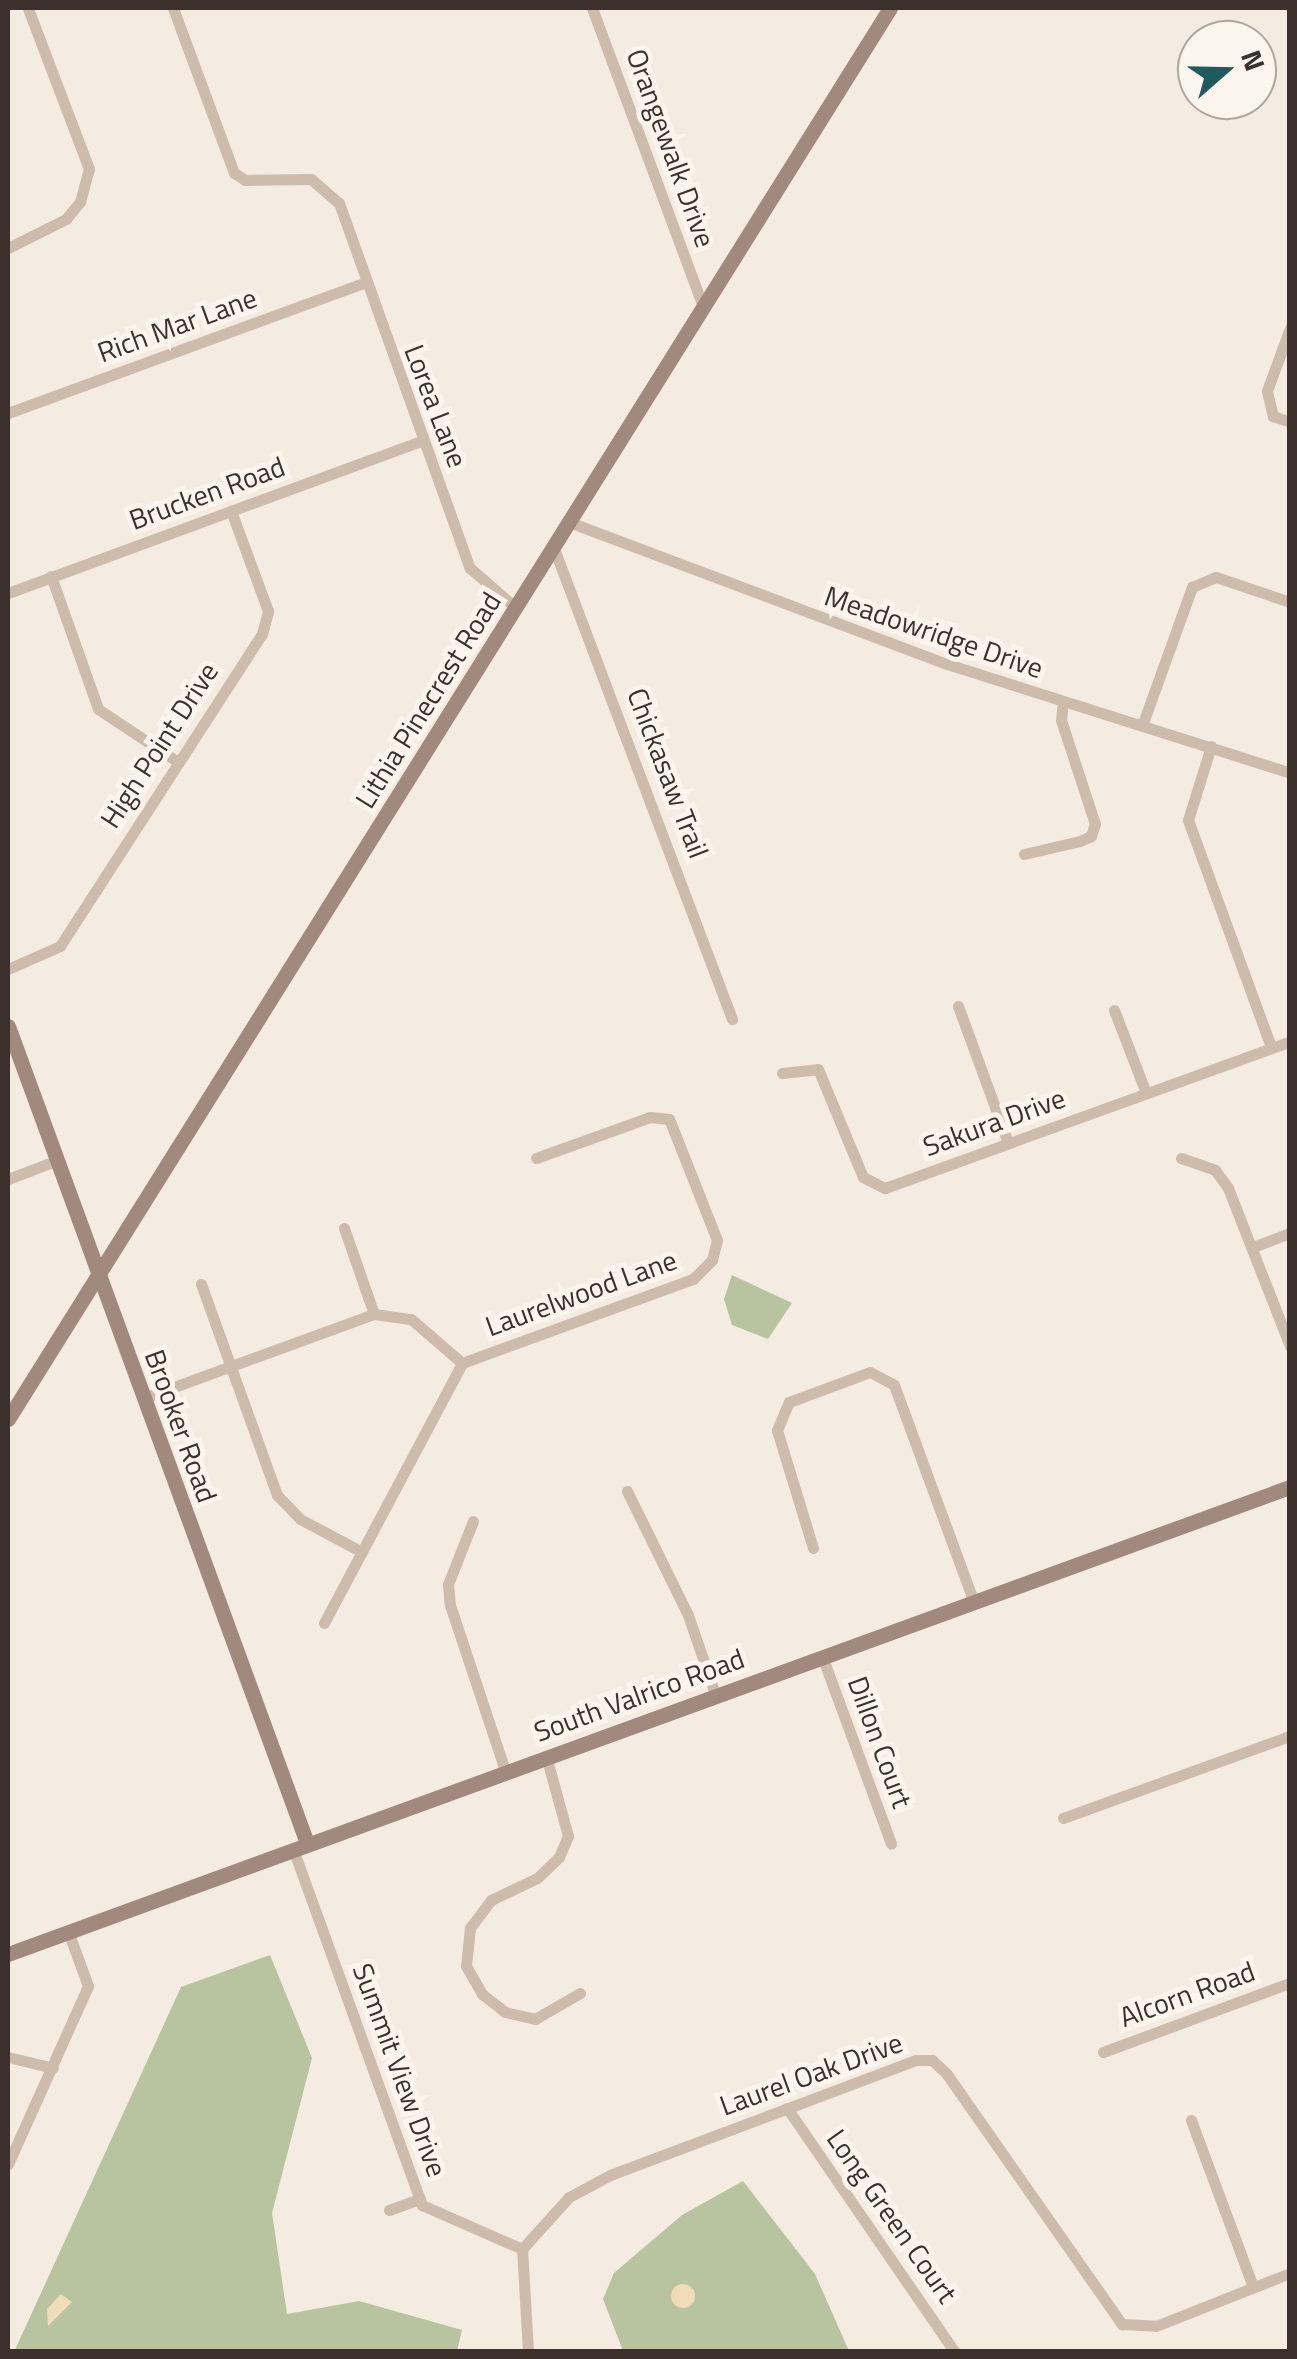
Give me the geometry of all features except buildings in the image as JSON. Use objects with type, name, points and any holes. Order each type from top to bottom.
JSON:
[{"type":"street","points":[[8,248],[66,219],[80,202],[89,170],[28,8]]},
{"type":"street","name":"Lorea Lane","points":[[172,8],[234,173],[246,180],[312,180],[339,204],[363,283],[470,568],[516,607]]},
{"type":"street","name":"Orangewalk Drive","points":[[592,8],[703,306]]},
{"type":"street","name":"Lithia Pinecrest Road","points":[[8,1418],[890,8]]},
{"type":"street","name":"Rich Mar Lane","points":[[8,414],[363,283]]},
{"type":"street","points":[[1290,328],[1267,391],[1273,416],[1290,422]]},
{"type":"street","name":"Brucken Road","points":[[8,593],[423,440]]},
{"type":"street","name":"High Point Drive","points":[[8,969],[60,946],[262,634],[268,611],[231,510]]},
{"type":"street","name":"Meadowridge Drive","points":[[568,522],[706,578],[1063,702],[1143,722],[1290,773]]},
{"type":"street","name":"Chickasaw Trail","points":[[553,546],[732,1019]]},
{"type":"street","points":[[52,576],[98,709],[178,762]]},
{"type":"street","points":[[1143,722],[1192,587],[1216,578],[1290,602]]},
{"type":"street","points":[[1024,854],[1091,836],[1094,824],[1061,720],[1063,702]]},
{"type":"street","points":[[1211,746],[1188,820],[1272,1047]]},
{"type":"street","points":[[958,1006],[1008,1144]]},
{"type":"street","points":[[1114,1010],[1146,1093]]},
{"type":"street","name":"Brooker Road","points":[[8,1026],[144,1398],[300,1846]]},
{"type":"street","name":"Sakura Drive","points":[[782,1073],[807,1066],[827,1080],[872,1186],[885,1188],[1290,1040]]},
{"type":"street","name":"Laurelwood Lane","points":[[324,1623],[462,1364],[693,1279],[715,1253],[718,1240],[669,1119],[650,1117],[536,1158]]},
{"type":"street","points":[[1181,1158],[1214,1170],[1253,1246],[1290,1346]]},
{"type":"street","points":[[8,1179],[58,1160]]},
{"type":"street","points":[[344,1228],[374,1314]]},
{"type":"street","points":[[1253,1246],[1290,1233]]},
{"type":"street","points":[[201,1284],[277,1495],[300,1519],[362,1552]]},
{"type":"street","points":[[144,1398],[374,1314],[411,1318],[462,1364]]},
{"type":"street","points":[[813,1548],[777,1430],[788,1402],[870,1372],[894,1385],[974,1600]]},
{"type":"street","name":"South Valrico Road","points":[[8,1954],[1290,1487]]},
{"type":"street","points":[[627,1491],[688,1615],[715,1694]]},
{"type":"street","points":[[473,1520],[448,1584],[450,1605],[505,1770]]},
{"type":"street","name":"Dillon Court","points":[[822,1656],[891,1844]]},
{"type":"street","points":[[1063,1818],[1290,1736]]},
{"type":"street","points":[[546,1756],[568,1836],[559,1857],[537,1878],[491,1900],[470,1928],[466,1966],[482,1994],[534,2019],[580,1993]]},
{"type":"street","name":"Summit View Drive","points":[[300,1846],[420,2199],[432,2214],[522,2249]]},
{"type":"street","points":[[8,2164],[88,1986],[68,1932]]},
{"type":"street","name":"Alcorn Road","points":[[1102,2052],[1290,1982]]},
{"type":"street","points":[[8,2057],[52,2068]]},
{"type":"street","name":"Laurel Oak Drive","points":[[522,2249],[569,2197],[610,2175],[903,2062],[932,2060],[1122,2324],[1156,2326],[1290,2273]]},
{"type":"street","name":"Long Green Court","points":[[787,2108],[955,2352]]},
{"type":"street","points":[[1191,2120],[1252,2287]]},
{"type":"street","points":[[389,2210],[420,2199]]},
{"type":"street","points":[[522,2249],[528,2352]]},
{"type":"green space","points":[[732,1275],[792,1303],[768,1339],[732,1325],[724,1299]]},
{"type":"green space","points":[[270,1955],[312,2058],[272,2213],[287,2314],[359,2301],[462,2330],[457,2351],[14,2352],[181,1987]]},
{"type":"green space","points":[[743,2181],[815,2274],[849,2351],[623,2351],[603,2299],[614,2273],[682,2215]]},
{"type":"sand","points":[[683,2284],[695,2296],[683,2308],[671,2296]]},
{"type":"sand","points":[[61,2294],[72,2302],[48,2326],[47,2309]]}]
